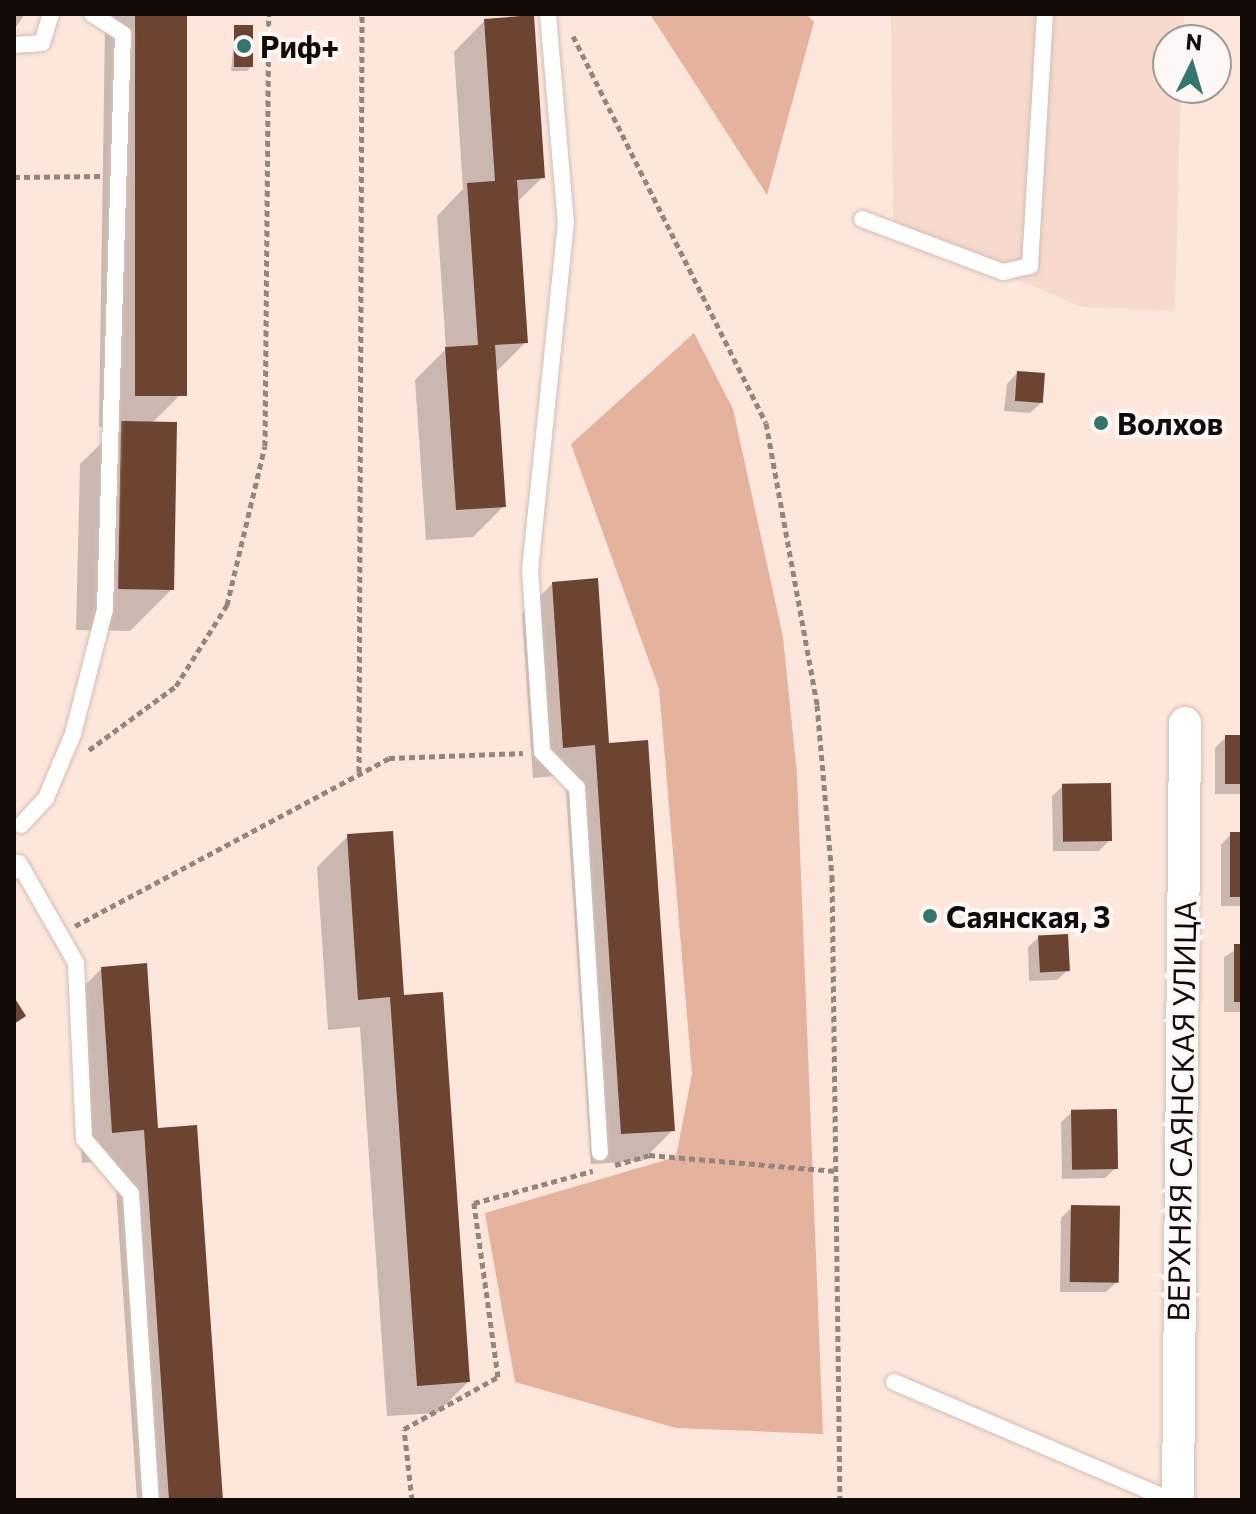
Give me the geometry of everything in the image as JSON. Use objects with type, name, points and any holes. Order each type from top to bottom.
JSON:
[{"type":"street","name":"ВЕРХНЯЯ САЯНСКАЯ УЛИЦА","points":[[1178,1500],[1185,723]]},
{"type":"lane","points":[[14,45],[42,43],[51,14]]},
{"type":"lane","points":[[21,825],[58,770],[105,609],[123,34],[92,14]]},
{"type":"lane","points":[[548,14],[566,222],[530,569],[542,752],[577,788],[600,1152]]},
{"type":"lane","points":[[862,219],[1003,272],[1030,266],[1045,14]]},
{"type":"lane","points":[[14,871],[19,863],[76,963],[84,1139],[131,1194],[151,1500]]},
{"type":"lane","points":[[894,1382],[1170,1500]]},
{"type":"path","points":[[58,770],[176,686],[227,605],[265,446],[269,14]]},
{"type":"path","points":[[359,772],[362,14]]},
{"type":"path","points":[[568,27],[766,423],[817,705],[832,876],[840,1500]]},
{"type":"path","points":[[14,177],[118,176]]},
{"type":"path","points":[[60,934],[389,758],[542,752]]},
{"type":"path","points":[[412,1500],[404,1429],[498,1377],[474,1203],[649,1155],[836,1171]]},
{"type":"shaded area","points":[[650,14],[806,14],[814,22],[767,195]]},
{"type":"shaded area","points":[[891,14],[1184,14],[1184,24],[1152,24],[1152,104],[1181,104],[1175,311],[1082,307],[893,227]]},
{"type":"shaded area","points":[[694,333],[733,409],[783,637],[797,774],[823,1434],[676,1428],[515,1382],[485,1213],[676,1157],[692,1074],[659,689],[571,444]]},
{"type":"building","points":[[135,14],[187,14],[187,396],[135,396]]},
{"type":"building","points":[[534,15],[545,178],[517,180],[528,343],[495,345],[506,507],[456,510],[445,347],[478,345],[467,183],[495,181],[484,19]]},
{"type":"building","name":"Риф+","points":[[234,25],[253,25],[253,67],[234,67]]},
{"type":"building","points":[[1017,371],[1045,373],[1043,403],[1015,401]]},
{"type":"building","points":[[121,421],[177,422],[174,590],[118,589]]},
{"type":"building","points":[[598,578],[609,743],[648,740],[675,1131],[621,1134],[595,745],[563,748],[552,582]]},
{"type":"building","points":[[1225,735],[1242,735],[1242,784],[1225,784]]},
{"type":"building","points":[[1111,783],[1112,841],[1063,842],[1062,784]]},
{"type":"building","points":[[393,831],[404,995],[443,992],[470,1382],[417,1386],[390,997],[358,1000],[347,834]]},
{"type":"building","points":[[1230,832],[1242,832],[1242,897],[1230,897]]},
{"type":"building","points":[[1068,934],[1070,971],[1040,973],[1038,936]]},
{"type":"building","points":[[1234,944],[1242,944],[1242,1002],[1234,1002]]},
{"type":"building","points":[[147,963],[158,1128],[197,1125],[223,1500],[169,1500],[144,1130],[112,1133],[101,967]]},
{"type":"building","points":[[14,997],[26,1016],[14,1024]]},
{"type":"building","points":[[1117,1109],[1118,1169],[1072,1170],[1071,1110]]},
{"type":"building","points":[[1071,1205],[1120,1206],[1119,1283],[1070,1282]]},
{"type":"place","name":"Риф+","points":[[244,46]]},
{"type":"place","name":"Волхов","points":[[1101,423]]},
{"type":"place","name":"Саянская, 3","points":[[930,916]]}]
